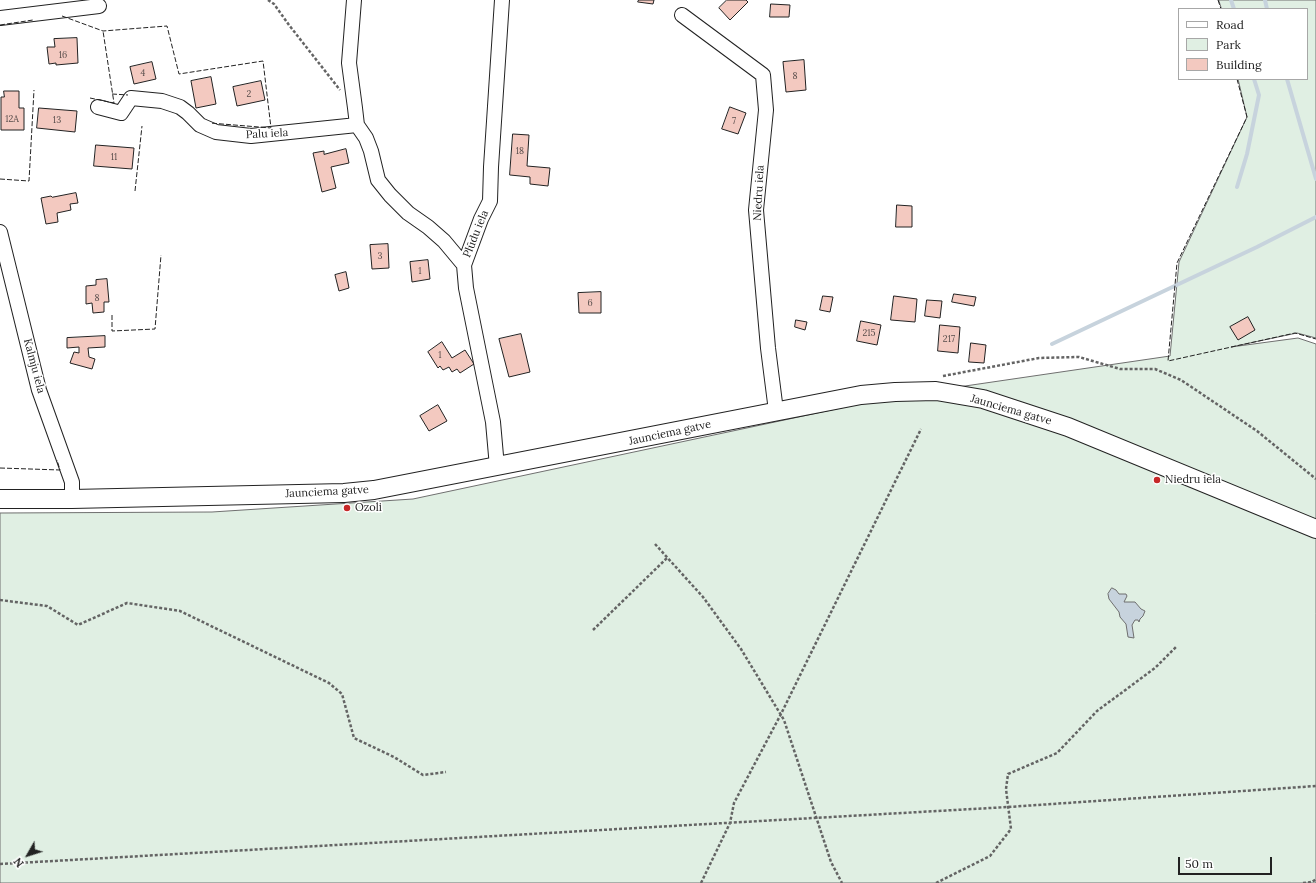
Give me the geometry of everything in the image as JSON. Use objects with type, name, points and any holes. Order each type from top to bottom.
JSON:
[{"type":"main road","name":"Jaunciema gatve","points":[[0,498],[72,499],[344,494],[374,490],[497,467],[861,395],[936,391],[983,399],[1068,427],[1316,529]]},
{"type":"street","points":[[354,0],[349,63],[358,125],[366,138],[371,151],[378,180],[390,195],[408,213],[428,227],[444,241],[464,265]]},
{"type":"street","name":"Plūdu iela","points":[[497,467],[493,422],[466,288],[464,265],[481,219],[490,201],[502,0]]},
{"type":"street","points":[[0,18],[99,6]]},
{"type":"street","name":"Niedru iela","points":[[682,15],[763,75],[766,110],[756,210],[768,348],[776,411]]},
{"type":"street","name":"Palu iela","points":[[98,107],[121,113],[131,98],[162,101],[180,107],[200,125],[216,132],[251,136],[358,125]]},
{"type":"street","name":"Kalmju iela","points":[[0,232],[39,390],[72,482],[72,499]]},
{"type":"path","points":[[268,0],[274,4],[341,91]]},
{"type":"path","points":[[942,377],[1039,358],[1079,357],[1120,369],[1155,369],[1181,380],[1257,430],[1316,479]]},
{"type":"path","points":[[701,883],[730,822],[734,802],[781,714],[921,429]]},
{"type":"path","points":[[655,544],[703,597],[741,649],[781,714],[804,778],[831,862],[842,883]]},
{"type":"path","points":[[593,630],[667,557]]},
{"type":"path","points":[[0,600],[47,606],[78,625],[127,603],[180,611],[329,683],[342,694],[354,738],[394,757],[423,775],[446,772]]},
{"type":"path","points":[[936,883],[990,856],[1011,829],[1006,789],[1008,774],[1057,753],[1097,711],[1155,668],[1177,646]]},
{"type":"path","points":[[0,864],[1008,807],[1316,786]]},
{"type":"path","points":[[1303,883],[1312,882],[1316,878]]},
{"type":"green space","points":[[1219,0],[1316,0],[1316,338],[1297,333],[1231,347],[1298,338],[1316,344],[1316,883],[0,883],[0,513],[212,512],[413,499],[883,399],[1170,356],[1179,262],[1247,117],[1238,80],[1308,80],[1308,8],[1222,8]]},
{"type":"shaded area","points":[[1112,588],[1119,594],[1126,594],[1127,596],[1124,602],[1135,602],[1145,611],[1139,622],[1138,620],[1135,620],[1132,625],[1134,638],[1128,637],[1126,624],[1109,599],[1108,594]]},
{"type":"building","points":[[639,0],[654,0],[653,4],[638,2]]},
{"type":"building","points":[[727,0],[746,0],[748,2],[730,20],[719,8]]},
{"type":"building","points":[[771,4],[790,5],[789,17],[770,17]]},
{"type":"building","points":[[77,38],[78,63],[56,65],[56,63],[49,64],[47,47],[55,47],[54,39]]},
{"type":"building","points":[[804,60],[806,90],[786,92],[783,62]]},
{"type":"building","points":[[152,62],[156,79],[134,84],[130,67]]},
{"type":"building","points":[[211,77],[216,104],[196,108],[191,81]]},
{"type":"building","points":[[261,81],[265,100],[237,106],[233,87]]},
{"type":"building","points":[[4,91],[19,91],[19,108],[24,108],[24,130],[1,130],[1,97],[4,97]]},
{"type":"building","points":[[730,107],[746,113],[738,134],[722,129]]},
{"type":"building","points":[[39,108],[77,111],[75,132],[37,128]]},
{"type":"building","points":[[513,134],[529,135],[527,166],[550,168],[548,186],[530,184],[530,177],[510,175]]},
{"type":"building","points":[[96,145],[134,148],[132,169],[94,166]]},
{"type":"building","points":[[346,149],[349,163],[331,167],[336,188],[322,192],[313,153],[324,151],[324,154]]},
{"type":"building","points":[[76,193],[78,203],[70,204],[71,210],[57,213],[58,222],[46,224],[41,198]]},
{"type":"building","points":[[897,205],[912,206],[912,227],[896,227]]},
{"type":"building","points":[[388,244],[389,268],[372,269],[370,245]]},
{"type":"building","points":[[428,260],[430,279],[412,282],[410,262]]},
{"type":"building","points":[[346,272],[349,288],[339,291],[335,275]]},
{"type":"building","points":[[107,279],[109,302],[104,302],[104,312],[93,313],[92,303],[86,304],[86,286],[96,285],[96,280]]},
{"type":"building","points":[[601,292],[601,313],[579,313],[578,293]]},
{"type":"building","points":[[954,294],[976,297],[974,306],[952,302]]},
{"type":"building","points":[[823,296],[833,297],[830,312],[820,310]]},
{"type":"building","points":[[894,296],[917,299],[915,322],[891,320]]},
{"type":"building","points":[[927,300],[942,301],[940,318],[925,316]]},
{"type":"building","points":[[1248,317],[1255,330],[1238,340],[1230,327]]},
{"type":"building","points":[[796,320],[807,322],[805,330],[795,327]]},
{"type":"building","points":[[861,321],[881,325],[877,345],[857,341]]},
{"type":"building","points":[[940,325],[960,327],[958,353],[938,351]]},
{"type":"building","points":[[521,334],[530,372],[509,377],[499,339]]},
{"type":"building","points":[[105,336],[105,347],[88,348],[89,357],[95,359],[92,369],[70,363],[74,352],[79,353],[79,347],[67,348],[67,338]]},
{"type":"building","points":[[442,342],[452,358],[465,350],[474,364],[460,373],[457,369],[452,372],[449,367],[443,370],[440,366],[438,368],[428,352]]},
{"type":"building","points":[[971,343],[986,345],[984,363],[969,362]]},
{"type":"building","points":[[438,405],[447,421],[429,431],[420,416]]},
{"type":"waterway","points":[[1231,0],[1234,8]]},
{"type":"waterway","points":[[1265,0],[1267,8]]},
{"type":"waterway","points":[[1237,187],[1247,154],[1259,95],[1254,80]]},
{"type":"waterway","points":[[1287,80],[1316,179]]},
{"type":"waterway","points":[[1052,344],[1257,247],[1316,217]]},
{"type":"fence","points":[[1218,0],[1221,8]]},
{"type":"fence","points":[[62,16],[103,31],[167,26],[179,74],[263,61],[271,128],[210,123]]},
{"type":"fence","points":[[0,25],[33,20]]},
{"type":"fence","points":[[90,98],[114,103],[103,31]]},
{"type":"fence","points":[[1237,80],[1247,117],[1177,263],[1168,361],[1295,333],[1316,339]]},
{"type":"fence","points":[[0,179],[29,181],[34,90]]},
{"type":"fence","points":[[112,94],[128,95]]},
{"type":"fence","points":[[135,191],[142,126]]},
{"type":"fence","points":[[112,315],[112,331],[155,329],[161,255]]},
{"type":"fence","points":[[0,468],[60,470],[57,460]]},
{"type":"place","name":"Niedru iela","points":[[1157,480]]},
{"type":"place","name":"Ozoli","points":[[347,508]]}]
